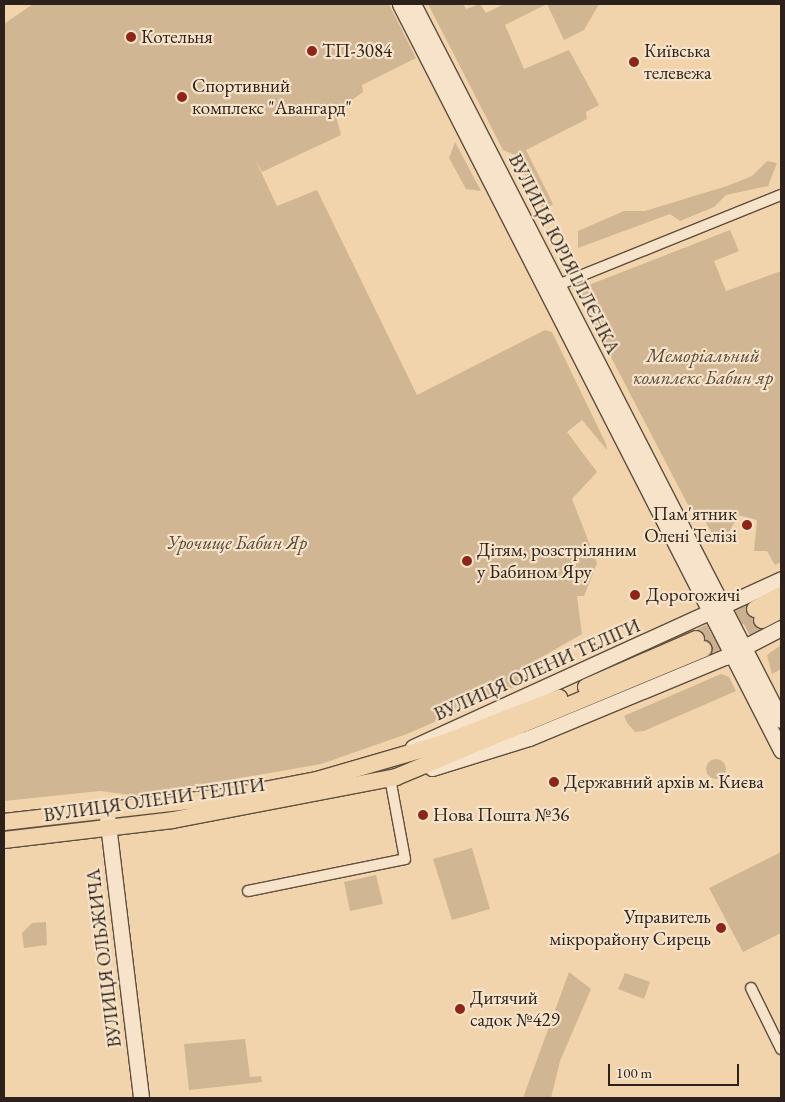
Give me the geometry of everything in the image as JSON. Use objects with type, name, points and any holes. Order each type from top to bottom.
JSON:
[{"type":"main road","name":"ВУЛИЦЯ ЮРІЯ ІЛЛЄНКА","points":[[400,4],[432,54],[738,651]]},
{"type":"main road","name":"ВУЛИЦЯ ЮРІЯ ІЛЛЄНКА","points":[[413,4],[432,54]]},
{"type":"main road","name":"ВУЛИЦЯ ОЛЕНИ ТЕЛІГИ","points":[[389,759],[717,612],[781,579]]},
{"type":"main road","points":[[781,595],[759,614],[781,610]]},
{"type":"main road","name":"ВУЛИЦЯ ОЛЕНИ ТЕЛІГИ","points":[[4,840],[109,830],[290,801],[393,778],[529,738],[738,651],[781,628]]},
{"type":"main road","name":"ВУЛИЦЯ ОЛЕНИ ТЕЛІГИ","points":[[4,822],[106,812],[266,790],[389,759],[572,693],[700,644],[393,778]]},
{"type":"main road","points":[[738,651],[781,720]]},
{"type":"main road","points":[[738,651],[781,750]]},
{"type":"main road","name":"ВУЛИЦЯ ОЛЬЖИЧА","points":[[106,812],[141,1098]]},
{"type":"street","points":[[552,288],[781,195]]},
{"type":"street","points":[[248,891],[404,859],[393,778]]},
{"type":"street","points":[[752,988],[781,1049]]},
{"type":"green space","name":"Урочище Бабин Яр","points":[[33,4],[389,4],[416,58],[362,85],[363,92],[335,112],[341,135],[262,172],[254,157],[277,206],[317,190],[417,395],[545,330],[552,332],[606,444],[607,450],[582,420],[567,432],[597,472],[572,499],[597,563],[584,596],[577,596],[582,634],[519,670],[519,685],[407,734],[321,764],[138,796],[100,791],[4,801],[4,24]]},
{"type":"green space","points":[[428,4],[463,4],[466,9],[480,4],[486,13],[504,4],[547,4],[505,25],[524,69],[569,50],[599,105],[586,112],[587,119],[526,150],[553,204],[544,211],[515,155],[503,150]]},
{"type":"green space","points":[[547,4],[599,4],[584,30],[564,40]]},
{"type":"green space","points":[[455,142],[481,191],[466,189],[449,158]]},
{"type":"green space","points":[[767,161],[777,163],[768,186],[726,195],[714,207],[680,221],[670,214],[578,248],[578,231],[624,211],[645,211],[727,186],[752,176]]},
{"type":"green space","name":"Меморіальний комплекс Бабин яр","points":[[730,230],[739,251],[714,261],[726,291],[781,271],[781,562],[775,565],[767,551],[754,551],[757,520],[738,515],[725,540],[717,541],[703,518],[688,505],[576,290]]},
{"type":"green space","points":[[781,645],[781,669],[772,674],[767,655]]},
{"type":"green space","points":[[721,674],[729,677],[736,691],[644,731],[635,732],[624,716]]},
{"type":"green space","points":[[716,759],[723,762],[726,769],[723,776],[716,779],[709,776],[706,769],[709,762]]},
{"type":"green space","points":[[472,848],[490,909],[452,920],[433,859]]},
{"type":"green space","points":[[781,852],[781,933],[743,952],[709,888]]},
{"type":"green space","points":[[376,875],[383,904],[350,911],[344,882]]},
{"type":"green space","points":[[46,922],[47,945],[24,948],[22,933],[32,923]]},
{"type":"green space","points":[[569,972],[591,989],[560,1061],[551,1098],[523,1098]]},
{"type":"green space","points":[[625,973],[650,982],[644,999],[618,989]]},
{"type":"green space","points":[[245,1039],[250,1077],[261,1076],[262,1082],[189,1090],[184,1044]]},
{"type":"tunnel","points":[[696,639],[755,609]]},
{"type":"tunnel","points":[[703,649],[762,620]]},
{"type":"place","name":"Котельня","points":[[131,37]]},
{"type":"place","name":"ТП-3084","points":[[312,51]]},
{"type":"place","name":"Київська телевежа","points":[[634,62]]},
{"type":"place","name":"Спортивний комплекс \"Авангард\"","points":[[182,97]]},
{"type":"place","name":"Пам'ятник Олені Телізі","points":[[747,525]]},
{"type":"place","name":"Дітям, розстріляним у Бабином Яру","points":[[467,561]]},
{"type":"place","name":"Дорогожичі","points":[[635,595]]},
{"type":"place","name":"Державний архів м. Києва","points":[[554,782]]},
{"type":"place","name":"Нова Пошта №36","points":[[423,815]]},
{"type":"place","name":"Управитель мікрорайону Сирець","points":[[721,928]]},
{"type":"place","name":"Дитячий садок №429","points":[[460,1009]]}]
